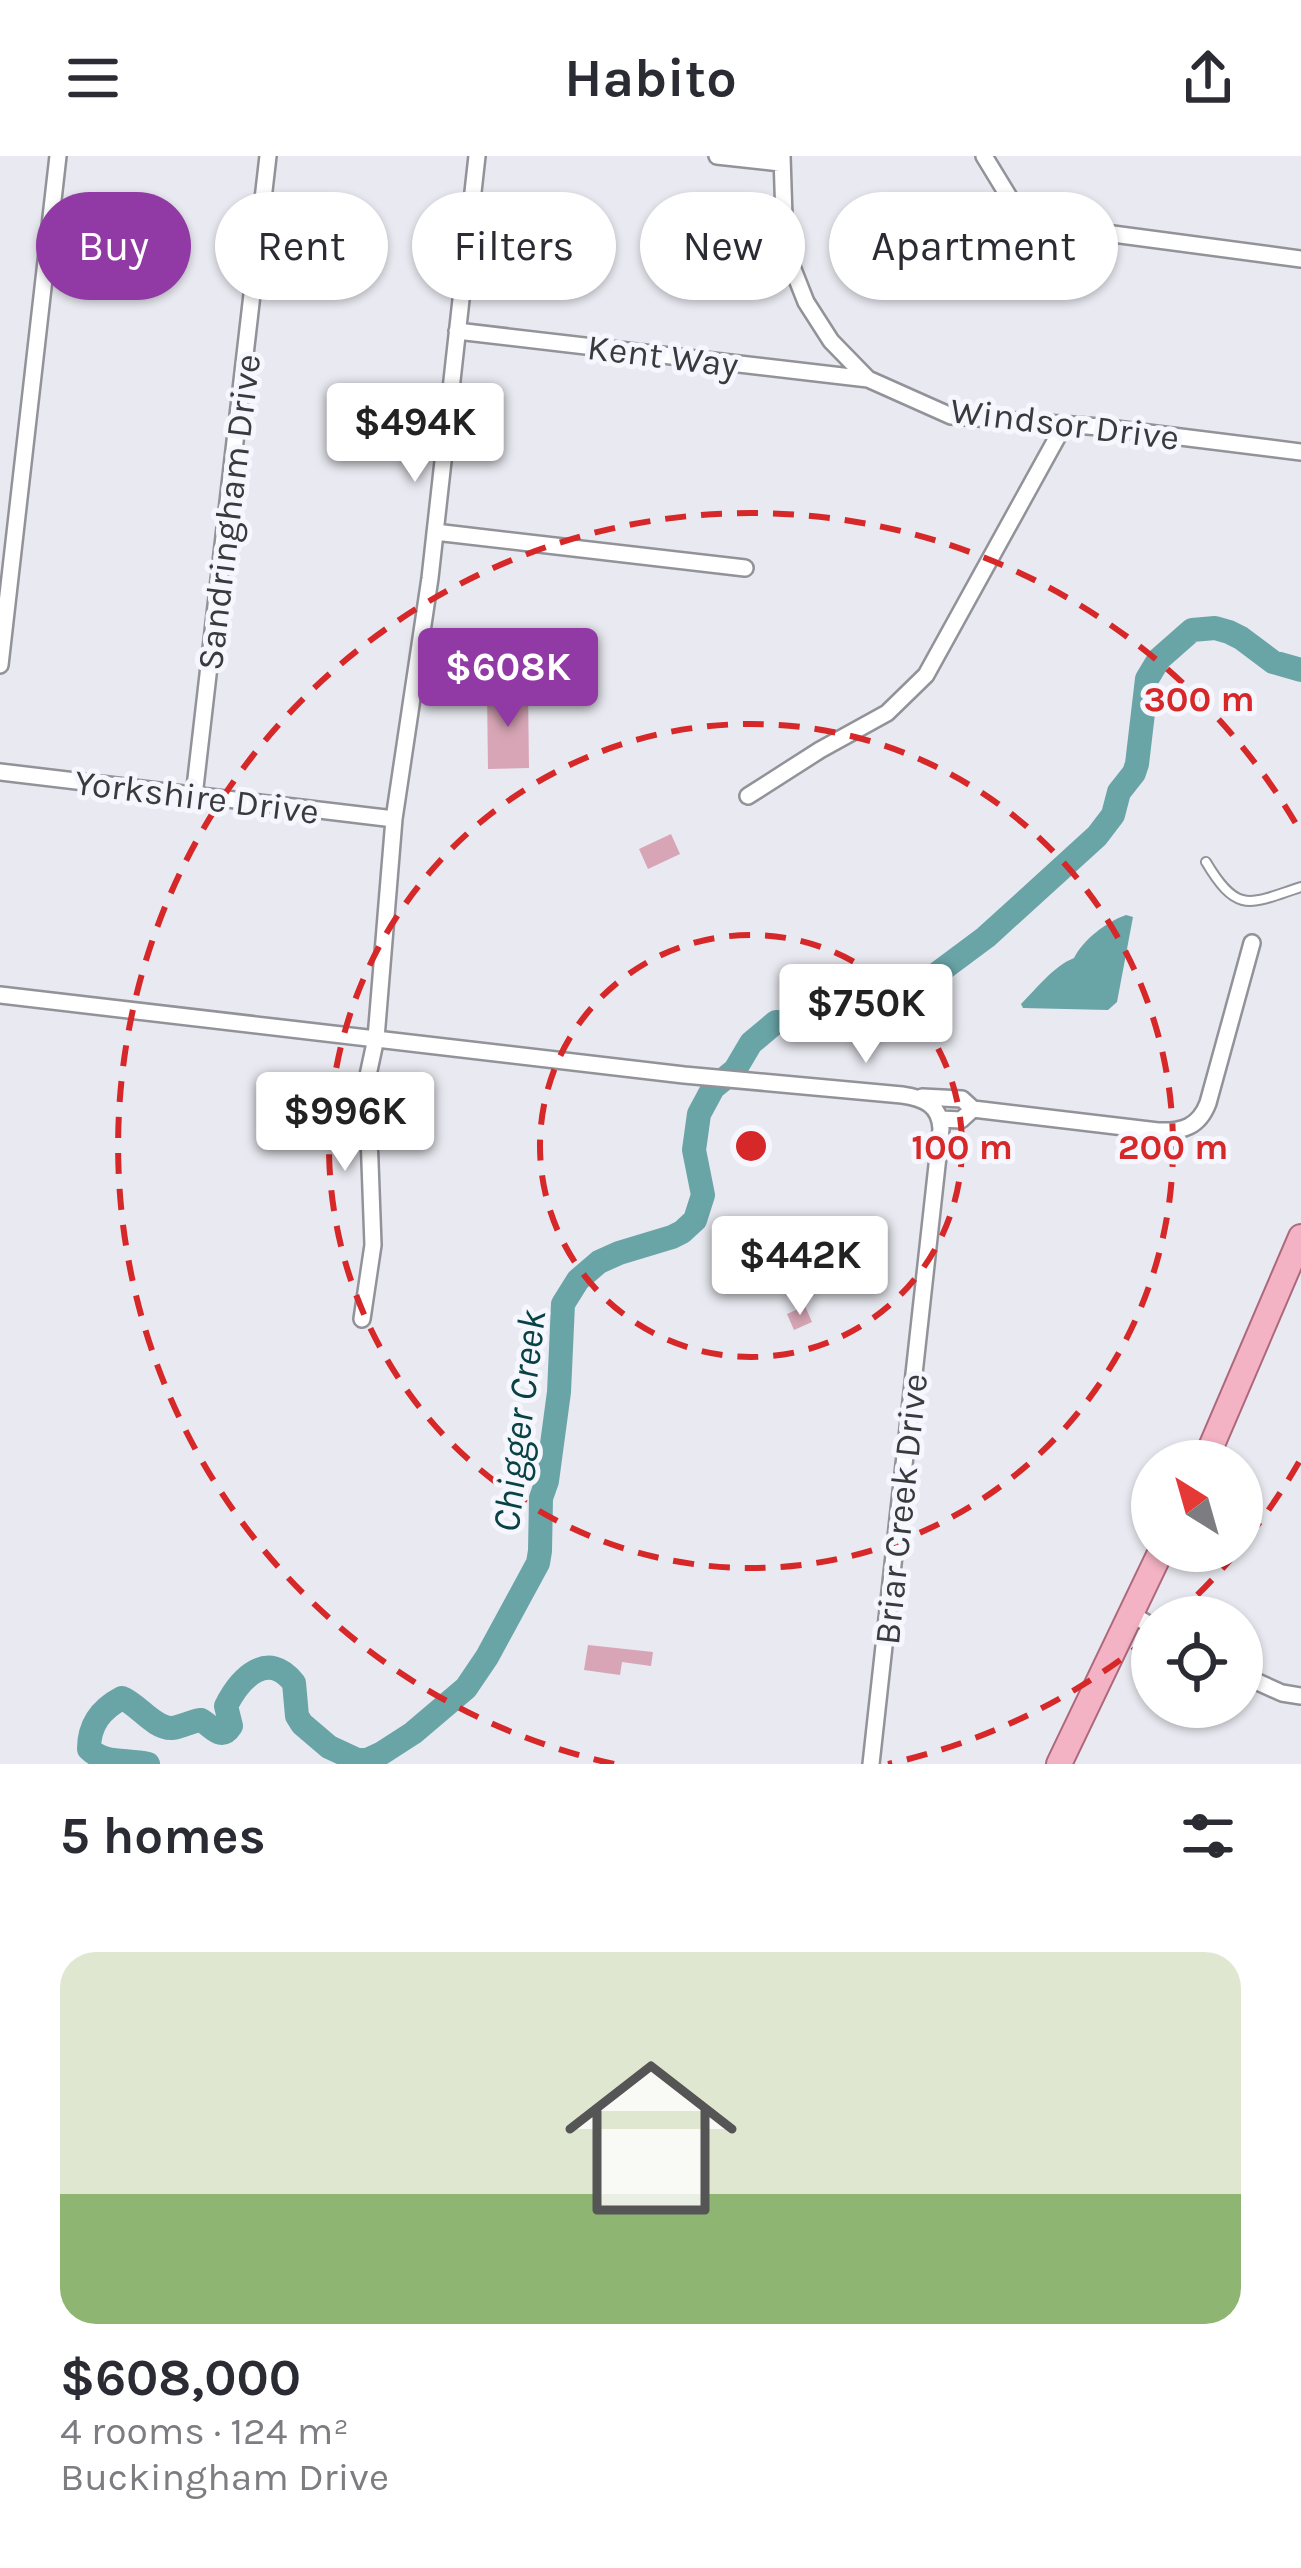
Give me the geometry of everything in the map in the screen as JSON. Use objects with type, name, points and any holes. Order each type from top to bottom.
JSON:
[{"type":"main road","points":[[1214,1440],[1301,1238]]},
{"type":"main road","points":[[1058,1764],[1131,1639]]},
{"type":"street","points":[[0,665],[58,156]]},
{"type":"street","name":"Sandringham Drive","points":[[194,796],[268,156]]},
{"type":"street","points":[[362,1319],[373,1245],[368,1080],[376,1038],[394,819],[435,532],[477,156]]},
{"type":"street","points":[[717,156],[781,160]]},
{"type":"street","points":[[984,156],[1020,215],[1046,226],[1301,259]]},
{"type":"street","name":"Windsor Drive","points":[[781,160],[785,249],[806,302],[831,341],[868,379],[951,416],[1064,424],[1301,452]]},
{"type":"street","name":"Kent Way","points":[[457,331],[868,379]]},
{"type":"street","points":[[748,796],[887,712],[926,675],[1064,424]]},
{"type":"street","points":[[435,532],[745,568]]},
{"type":"street","name":"Yorkshire Drive","points":[[0,772],[394,819]]},
{"type":"street","points":[[0,995],[684,1075],[962,1100],[973,1109],[1173,1132],[1191,1126],[1204,1113],[1252,943]]},
{"type":"street","points":[[912,1096],[926,1101],[939,1115],[961,1120],[973,1109]]},
{"type":"street","name":"Briar Creek Drive","points":[[872,1764],[939,1115]]},
{"type":"street","points":[[1263,1685],[1301,1696]]},
{"type":"lane","points":[[418,660],[540,672]]},
{"type":"lane","points":[[1207,862],[1236,899],[1247,902],[1301,887]]},
{"type":"water","points":[[1126,915],[1133,917],[1117,1002],[1108,1010],[1023,1008],[1021,1004],[1074,958],[1089,938]]},
{"type":"building","points":[[487,691],[528,691],[529,768],[488,769]]},
{"type":"building","points":[[671,834],[680,854],[648,869],[639,849]]},
{"type":"building","points":[[805,1306],[812,1322],[794,1330],[787,1314]]},
{"type":"building","points":[[588,1645],[653,1652],[651,1666],[622,1662],[620,1675],[584,1670]]},
{"type":"waterway","name":"Chigger Creek","points":[[148,1764],[108,1759],[89,1749],[98,1719],[122,1698],[165,1727],[201,1720],[224,1733],[231,1726],[226,1706],[239,1686],[255,1671],[274,1668],[294,1683],[302,1724],[329,1747],[367,1760],[413,1733],[466,1688],[538,1563],[541,1498],[559,1392],[563,1304],[578,1280],[599,1262],[672,1237],[695,1220],[703,1195],[694,1150],[699,1114],[713,1088],[776,1022],[799,1023],[842,1003],[887,997],[931,978],[986,937],[1097,836],[1113,815],[1119,792],[1137,764],[1147,679],[1159,659],[1192,630],[1229,632],[1273,662],[1301,670]]}]
